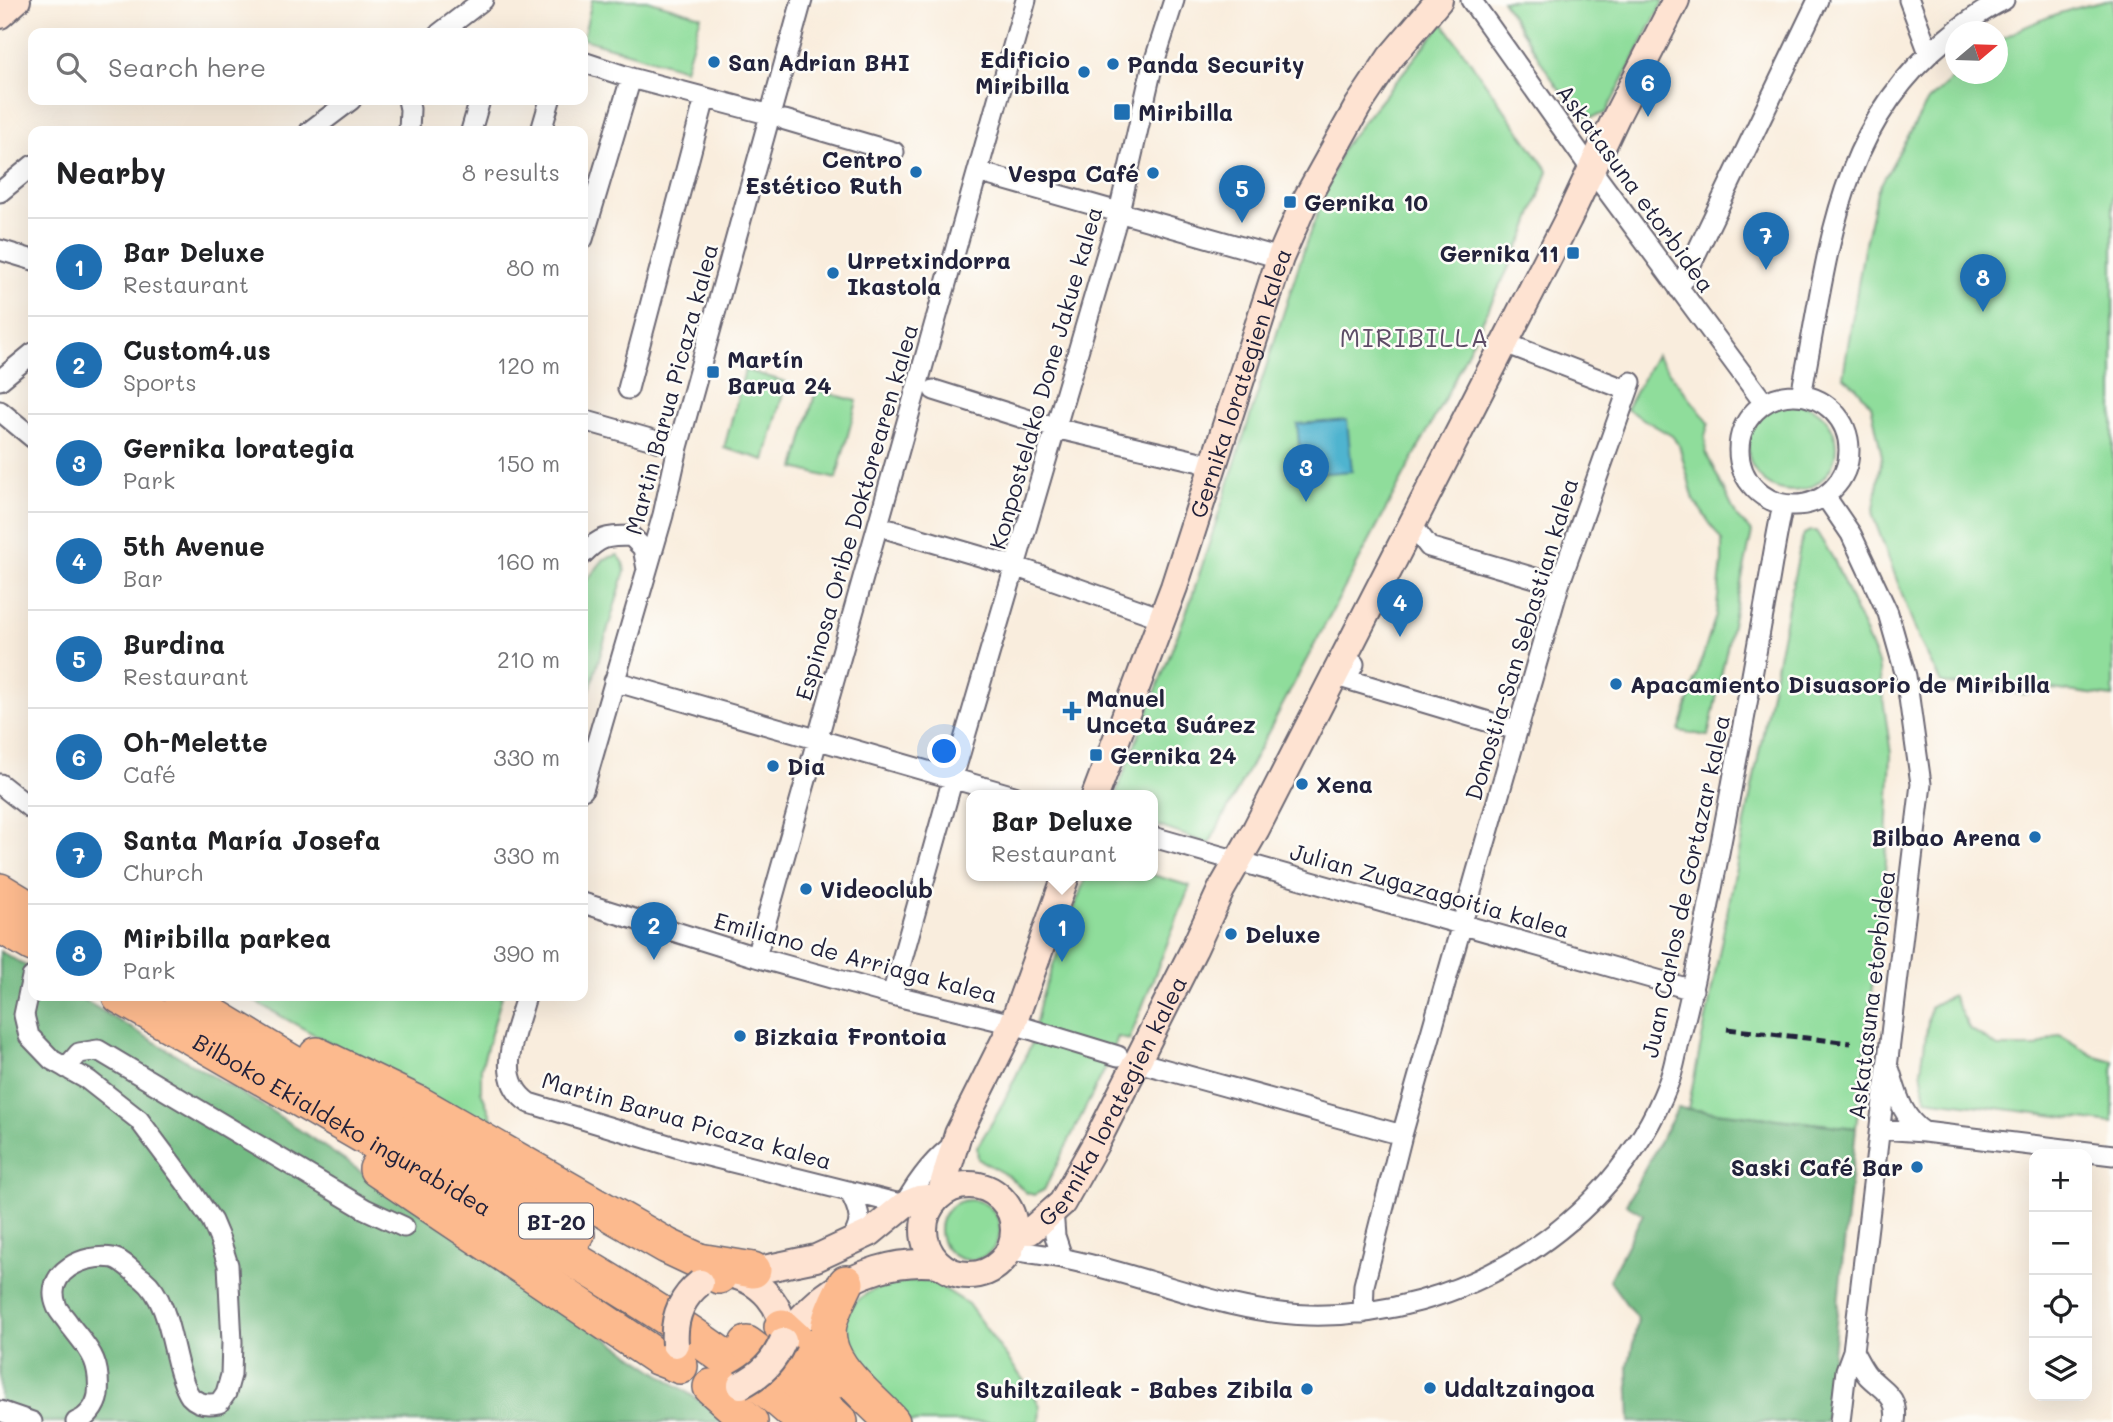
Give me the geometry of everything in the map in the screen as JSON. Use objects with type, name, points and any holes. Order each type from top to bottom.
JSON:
[{"type":"highway","points":[[0,891],[28,908]]},
{"type":"highway","points":[[0,925],[28,941]]},
{"type":"highway","name":"Bilboko Ekialdeko ingurabidea","points":[[131,1001],[249,1053],[550,1217],[722,1326],[793,1378],[840,1422]]},
{"type":"highway","name":"Bilboko Ekialdeko ingurabidea","points":[[187,1001],[249,1053],[718,1353],[777,1397],[804,1422]]},
{"type":"highway","points":[[249,1053],[292,1046],[337,1063],[417,1103],[667,1246],[721,1273]]},
{"type":"highway","points":[[249,1053],[334,1140],[657,1357],[678,1355]]},
{"type":"highway","points":[[846,1283],[829,1322],[831,1347],[838,1363],[892,1422]]},
{"type":"highway","points":[[784,1334],[881,1422]]},
{"type":"highway","points":[[726,1386],[750,1422]]},
{"type":"main road","points":[[0,15],[17,0]]},
{"type":"main road","name":"Gernika lorategien kalea","points":[[1096,790],[1162,618],[1280,258],[1304,203],[1346,125],[1390,58],[1439,0]]},
{"type":"main road","points":[[1238,860],[1569,219],[1591,169],[1676,0]]},
{"type":"main road","name":"Gernika lorategien kalea","points":[[1018,1237],[1062,1203],[1097,1141],[1238,860]]},
{"type":"main road","points":[[939,1196],[958,1134],[1013,1024],[1064,881]]},
{"type":"main road","points":[[981,1186],[1005,1203],[1018,1237],[994,1268],[973,1276],[951,1272],[938,1264],[928,1251],[923,1237],[924,1221],[939,1196],[953,1188],[981,1186]]},
{"type":"main road","points":[[938,1264],[922,1262],[876,1269],[846,1283],[824,1297],[784,1334],[777,1355],[757,1377],[726,1386],[700,1382],[678,1355],[674,1332],[679,1308],[690,1291],[721,1273],[816,1258],[870,1233],[904,1205],[939,1196]]},
{"type":"main road","points":[[721,1273],[755,1284],[766,1293],[776,1309],[784,1334]]},
{"type":"street","points":[[447,28],[483,0]]},
{"type":"street","name":"Martin Barua Picaza kalea","points":[[588,772],[663,515],[678,447],[764,140],[778,118],[802,0]]},
{"type":"street","name":"Espinosa Oribe Doktorearen kalea","points":[[756,957],[1026,0]]},
{"type":"street","name":"Konpostelako Done Jakue kalea","points":[[892,996],[953,776],[1017,566],[1119,212],[1151,72],[1174,0]]},
{"type":"street","name":"Askatasuna etorbidea","points":[[1471,0],[1591,169],[1764,403]]},
{"type":"street","points":[[1679,289],[1818,0]]},
{"type":"street","points":[[1909,0],[1929,53]]},
{"type":"street","points":[[1801,395],[1835,221],[1860,147],[1898,85],[1929,53],[1965,23],[2004,0]]},
{"type":"street","points":[[588,64],[894,152]]},
{"type":"street","points":[[588,222],[631,78]]},
{"type":"street","points":[[628,389],[705,97]]},
{"type":"street","points":[[317,126],[344,105]]},
{"type":"street","points":[[409,105],[409,126]]},
{"type":"street","points":[[472,126],[479,105]]},
{"type":"street","points":[[542,126],[549,105]]},
{"type":"street","points":[[748,109],[758,120],[764,140]]},
{"type":"street","points":[[0,192],[28,169]]},
{"type":"street","points":[[978,172],[1280,258]]},
{"type":"street","points":[[0,250],[28,258]]},
{"type":"street","name":"Donostia-San Sebastian kalea","points":[[1363,1313],[1364,1285],[1402,1135],[1516,730],[1559,585],[1629,386],[1505,343]]},
{"type":"street","points":[[0,380],[28,357]]},
{"type":"street","points":[[934,390],[1055,428],[1213,465]]},
{"type":"street","points":[[1788,394],[1801,395],[1819,401],[1835,412],[1845,428],[1849,447],[1847,466],[1839,483],[1825,496],[1805,504],[1783,505],[1765,498],[1751,485],[1741,469],[1738,451],[1741,432],[1750,416],[1764,403],[1788,394]]},
{"type":"street","points":[[0,411],[28,434]]},
{"type":"street","points":[[588,422],[678,447]]},
{"type":"street","name":"Askatasuna etorbidea","points":[[1825,496],[1851,534],[1888,613],[1906,676],[1921,784],[1853,1351],[1846,1370],[1840,1422]]},
{"type":"street","name":"Juan Carlos de Gortazar kalea","points":[[1018,1237],[1066,1257],[1210,1298],[1264,1310],[1305,1315],[1363,1313],[1407,1305],[1448,1293],[1491,1275],[1526,1255],[1553,1235],[1596,1196],[1627,1157],[1651,1119],[1668,1083],[1693,990],[1783,505]]},
{"type":"street","points":[[588,549],[597,540],[642,532],[663,515]]},
{"type":"street","points":[[1412,525],[1429,547],[1559,585]]},
{"type":"street","points":[[891,530],[1017,566],[1162,618]]},
{"type":"street","points":[[631,536],[643,548],[647,570]]},
{"type":"street","points":[[1342,658],[1354,664],[1346,679],[1516,730]]},
{"type":"street","points":[[614,681],[993,790]]},
{"type":"street","points":[[0,784],[28,806]]},
{"type":"street","name":"Julian Zugazagoitia kalea","points":[[1158,838],[1693,990]]},
{"type":"street","name":"Emiliano de Arriaga kalea","points":[[588,905],[892,996],[1013,1024],[1118,1056]]},
{"type":"street","points":[[28,996],[24,1015],[26,1026],[36,1045],[52,1060],[88,1080],[139,1120],[212,1221],[228,1265],[231,1375],[226,1393],[219,1403],[208,1405],[197,1401],[185,1387],[164,1315],[150,1285],[116,1258],[92,1258],[69,1266],[58,1277],[54,1291],[57,1307],[96,1358],[99,1380],[97,1400],[86,1418],[76,1422]]},
{"type":"street","name":"Martin Barua Picaza kalea","points":[[525,1001],[509,1062],[512,1085],[519,1096],[529,1103],[692,1152],[904,1205]]},
{"type":"street","points":[[66,1068],[79,1053],[98,1050],[365,1209],[404,1227]]},
{"type":"street","points":[[1887,1063],[1901,1105],[1912,1124],[1924,1132]]},
{"type":"street","points":[[1145,1064],[1402,1135]]},
{"type":"street","points":[[1880,1129],[2113,1155]]},
{"type":"street","points":[[904,1205],[929,1169],[956,1143]]},
{"type":"street","points":[[846,1246],[861,1221],[857,1205],[849,1191]]},
{"type":"street","points":[[1053,1210],[1053,1227],[1066,1257]]},
{"type":"street","name":"Juan Carlos de Gortazar kalea","points":[[1018,1237],[1044,1244],[1066,1257]]},
{"type":"street","points":[[1853,1351],[1869,1377],[1890,1395],[1897,1410],[1895,1422]]},
{"type":"street","points":[[0,1410],[32,1422]]},
{"type":"green space","points":[[592,0],[647,0],[701,16],[685,69],[588,40],[588,28],[586,28]]},
{"type":"green space","points":[[1502,0],[1664,0],[1606,113],[1593,117],[1580,114],[1556,85]]},
{"type":"green space","points":[[2113,0],[2113,697],[2052,689],[2024,694],[1941,683],[1918,637],[1873,516],[1882,456],[1871,405],[1843,376],[1864,248],[1877,191],[1928,101],[1947,84],[2008,84],[2008,36],[2053,15]]},
{"type":"green space","points":[[1443,23],[1548,171],[1526,232],[1447,394],[1209,844],[1158,826],[1158,790],[1117,790],[1191,600],[1306,243],[1343,147]]},
{"type":"green space","points":[[1656,355],[1709,423],[1705,436],[1706,453],[1737,517],[1752,532],[1708,736],[1679,731],[1716,615],[1722,541],[1694,500],[1679,445],[1672,436],[1626,409]]},
{"type":"green space","points":[[745,370],[786,382],[765,460],[724,448]]},
{"type":"green space","points":[[816,390],[857,401],[836,479],[795,468]]},
{"type":"green space","points":[[1792,403],[1809,406],[1823,416],[1833,430],[1836,447],[1833,464],[1823,478],[1809,488],[1792,491],[1775,488],[1761,478],[1751,464],[1748,447],[1751,430],[1761,416],[1775,406]]},
{"type":"green space","points":[[1816,531],[1834,560],[1878,663],[1891,754],[1886,862],[1856,1128],[1688,1109],[1800,547],[1804,534]]},
{"type":"green space","points":[[618,555],[625,571],[588,696],[588,579],[604,559]]},
{"type":"green space","points":[[1158,876],[1190,886],[1129,1040],[1118,1037],[1106,1067],[1044,1190],[1034,1195],[1027,1193],[1008,1176],[978,1159],[977,1147],[999,1111],[1031,1045],[1041,999],[1084,881],[1158,881]]},
{"type":"green space","points":[[0,951],[28,967],[28,1001],[85,1001],[270,1110],[719,1414],[725,1422],[0,1422]]},
{"type":"green space","points":[[1952,995],[1969,1028],[1998,1047],[2035,1047],[2060,1035],[2092,1055],[2113,1061],[2113,1123],[1926,1099],[1921,1070],[1930,1007]]},
{"type":"green space","points":[[254,1001],[501,1001],[481,1068],[481,1091],[497,1131],[387,1075]]},
{"type":"green space","points":[[1678,1108],[1856,1128],[1826,1422],[1630,1422],[1628,1367],[1638,1320],[1609,1280],[1643,1214],[1626,1204]]},
{"type":"green space","points":[[964,1200],[976,1200],[995,1213],[1000,1230],[998,1242],[987,1255],[976,1260],[964,1260],[945,1247],[940,1236],[940,1224],[953,1205]]},
{"type":"green space","points":[[929,1279],[968,1304],[1035,1396],[1040,1407],[1039,1422],[904,1422],[841,1354],[843,1313],[852,1304],[882,1287],[904,1281]]},
{"type":"water","points":[[1347,420],[1352,471],[1302,475],[1297,424]]},
{"type":"railway","points":[[1727,1029],[1851,1043]]},
{"type":"place","name":"San Adrian BHI","points":[[714,62]]},
{"type":"place","name":"Panda Security","points":[[1113,64]]},
{"type":"place","name":"Edificio Miribilla","points":[[1084,72]]},
{"type":"place","name":"Miribilla","points":[[1122,112]]},
{"type":"place","name":"Oh-Melette","points":[[1648,117]]},
{"type":"place","name":"Centro Estético Ruth","points":[[916,172]]},
{"type":"place","name":"Vespa Café","points":[[1153,173]]},
{"type":"place","name":"Gernika 10","points":[[1290,202]]},
{"type":"place","name":"Burdina","points":[[1242,223]]},
{"type":"place","name":"Gernika 11","points":[[1573,253]]},
{"type":"place","name":"Santa María Josefa","points":[[1766,270]]},
{"type":"place","name":"Urretxindorra Ikastola","points":[[833,273]]},
{"type":"place","name":"Miribilla parkea","points":[[1983,312]]},
{"type":"place","name":"Martín Barua 24","points":[[713,372]]},
{"type":"place","name":"Gernika lorategia","points":[[1306,502]]},
{"type":"place","name":"5th Avenue","points":[[1400,637]]},
{"type":"place","name":"Apacamiento Disuasorio de Miribilla","points":[[1616,684]]},
{"type":"place","name":"Manuel Unceta Suárez","points":[[1072,711]]},
{"type":"place","name":"Gernika 24","points":[[1096,755]]},
{"type":"place","name":"Dia","points":[[773,766]]},
{"type":"place","name":"Xena","points":[[1302,784]]},
{"type":"place","name":"Bilbao Arena","points":[[2035,837]]},
{"type":"place","name":"Videoclub","points":[[806,889]]},
{"type":"place","name":"Deluxe","points":[[1231,934]]},
{"type":"place","name":"Custom4.us","points":[[654,960]]},
{"type":"place","name":"Bar Deluxe","points":[[1062,962]]},
{"type":"place","name":"Bizkaia Frontoia","points":[[740,1036]]},
{"type":"place","name":"Saski Café Bar","points":[[1917,1167]]},
{"type":"place","name":"Udaltzaingoa","points":[[1430,1388]]},
{"type":"place","name":"Suhiltzaileak - Babes Zibila","points":[[1307,1389]]},
{"type":"district","name":"MIRIBILLA","points":[[1415,337]]}]
